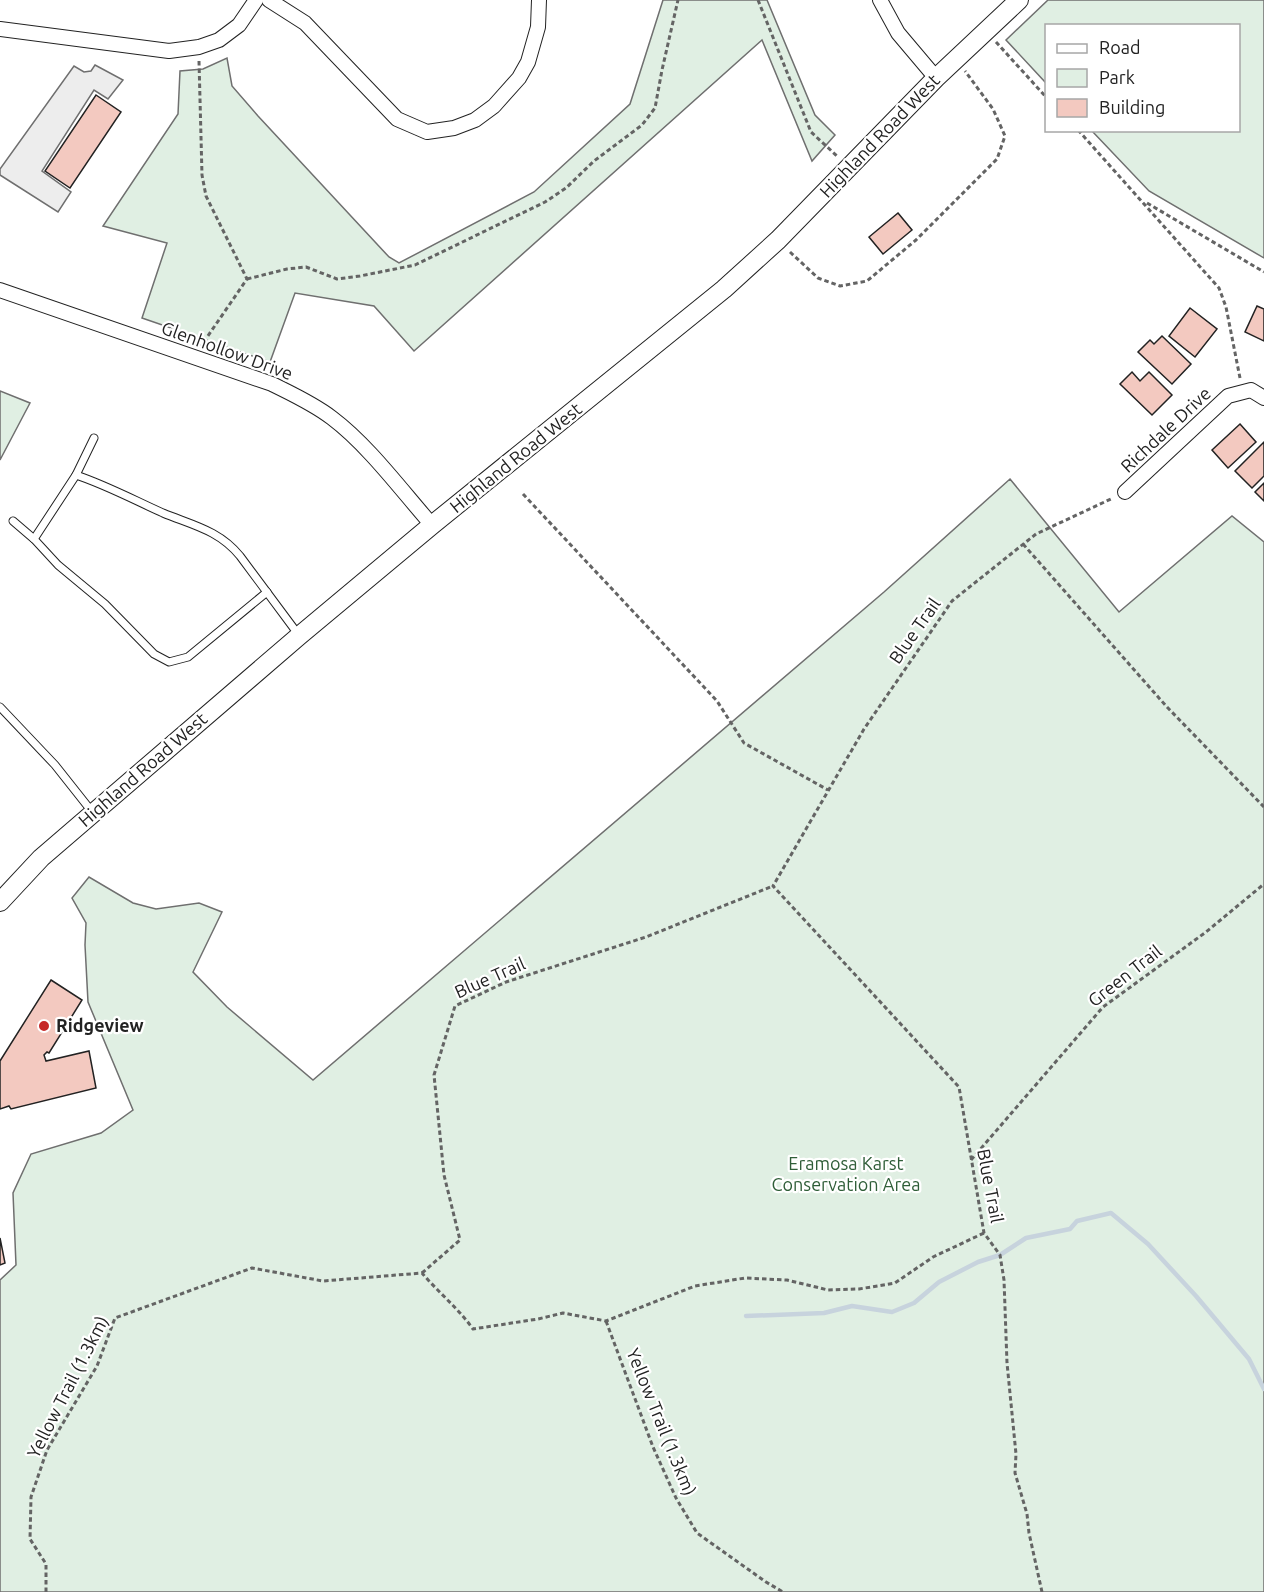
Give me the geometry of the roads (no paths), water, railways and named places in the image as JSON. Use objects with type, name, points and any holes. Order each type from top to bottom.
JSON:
[{"type":"street","points":[[0,29],[170,51],[199,47],[219,40],[239,25],[256,0]]},
{"type":"street","points":[[269,0],[305,23],[397,119],[427,132],[454,128],[475,120],[494,106],[519,78],[528,62],[538,27],[539,0]]},
{"type":"street","points":[[880,0],[898,33],[936,78]]},
{"type":"street","name":"Highland Road West","points":[[0,902],[41,858],[299,636],[432,525],[724,289],[778,240],[936,78],[1019,0]]},
{"type":"street","name":"Glenhollow Drive","points":[[0,291],[272,384],[311,404],[333,418],[375,460],[432,525]]},
{"type":"street","name":"Richdale Drive","points":[[1125,492],[1228,396],[1251,390],[1264,398]]},
{"type":"lane","points":[[34,539],[76,475],[94,438]]},
{"type":"lane","points":[[76,475],[105,485],[216,534],[231,545],[299,636]]},
{"type":"lane","points":[[13,521],[34,539],[58,566],[105,604],[154,654],[169,662],[188,657],[267,592]]},
{"type":"lane","points":[[0,707],[56,765],[93,813]]},
{"type":"waterway","points":[[746,1316],[824,1313],[852,1306],[892,1312],[914,1303],[939,1282],[978,1262],[1000,1255],[1026,1238],[1070,1229],[1077,1221],[1111,1213],[1148,1244],[1196,1296],[1249,1359],[1264,1389]]},
{"type":"place","name":"Ridgeview","points":[[44,1026]]},
{"type":"park label","name":"Eramosa Karst Conservation Area","points":[[846,1174]]}]
